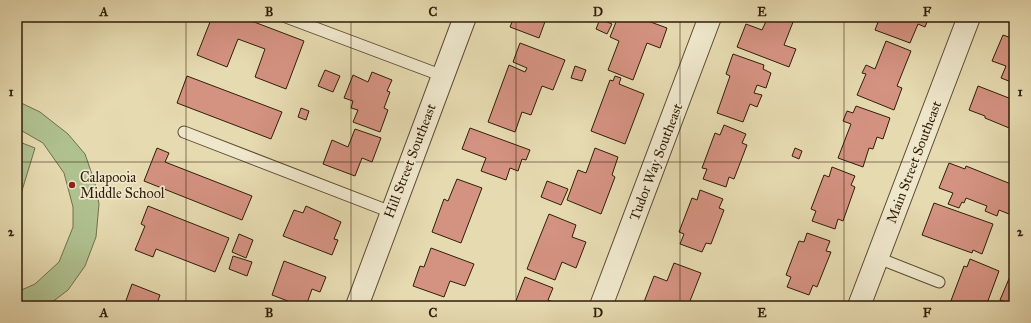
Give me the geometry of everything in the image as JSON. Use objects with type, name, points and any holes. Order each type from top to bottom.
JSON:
[{"type":"street","name":"Hill Street Southeast","points":[[357,306],[465,17]]},
{"type":"street","name":"Tudor Way Southeast","points":[[601,306],[710,17]]},
{"type":"street","name":"Main Street Southeast","points":[[859,306],[969,17]]},
{"type":"lane","points":[[286,17],[443,76]]},
{"type":"lane","points":[[184,132],[391,212]]},
{"type":"lane","points":[[878,258],[939,282]]},
{"type":"green space","points":[[17,101],[40,112],[68,134],[85,154],[95,183],[99,204],[96,237],[85,266],[68,290],[47,306],[17,306],[17,292],[35,284],[59,262],[73,227],[73,207],[64,173],[43,143],[17,128]]},
{"type":"green space","points":[[17,141],[35,148],[17,207]]},
{"type":"building","points":[[212,17],[241,17],[304,41],[286,89],[255,77],[265,49],[238,39],[227,67],[197,55]]},
{"type":"building","points":[[514,17],[553,17],[552,21],[546,19],[539,38],[510,27]]},
{"type":"building","points":[[618,17],[637,17],[667,28],[660,48],[647,43],[633,80],[608,70],[619,41],[610,37]]},
{"type":"building","points":[[768,17],[795,17],[784,45],[796,49],[789,67],[737,47],[746,24],[762,30]]},
{"type":"building","points":[[880,17],[929,17],[925,27],[918,24],[910,43],[875,30]]},
{"type":"building","points":[[600,19],[612,24],[607,34],[596,29]]},
{"type":"building","points":[[1003,35],[1014,39],[1014,83],[1001,78],[1006,66],[992,61]]},
{"type":"building","points":[[886,41],[911,51],[897,86],[902,88],[894,110],[857,95],[866,74],[862,73],[866,65],[875,69]]},
{"type":"building","points":[[520,43],[565,60],[553,90],[542,86],[531,115],[522,112],[515,132],[488,122],[509,65],[525,72],[527,68],[513,62]]},
{"type":"building","points":[[733,54],[764,65],[763,69],[771,73],[766,88],[757,85],[754,93],[762,95],[757,107],[750,104],[743,122],[717,113],[730,76],[726,74]]},
{"type":"building","points":[[575,66],[586,70],[582,81],[571,78]]},
{"type":"building","points":[[325,70],[340,76],[333,92],[318,86]]},
{"type":"building","points":[[372,72],[392,80],[387,91],[390,92],[384,108],[388,110],[380,132],[353,122],[358,110],[351,108],[353,101],[344,98],[353,75],[368,82]]},
{"type":"building","points":[[187,76],[282,112],[271,139],[177,103]]},
{"type":"building","points":[[615,76],[621,78],[619,84],[644,94],[625,144],[591,131],[610,80],[613,81]]},
{"type":"building","points":[[978,86],[1014,100],[1014,130],[969,110]]},
{"type":"building","points":[[856,106],[890,118],[883,139],[877,137],[873,149],[869,148],[863,167],[838,158],[851,124],[843,121],[847,111],[853,113]]},
{"type":"building","points":[[301,108],[309,111],[306,120],[298,117]]},
{"type":"building","points":[[724,125],[746,134],[742,143],[747,145],[734,179],[729,177],[726,187],[703,179],[707,169],[702,168],[715,133],[720,135]]},
{"type":"building","points":[[470,128],[530,150],[526,160],[522,159],[518,171],[510,168],[506,180],[481,171],[486,158],[462,149]]},
{"type":"building","points":[[355,129],[381,138],[372,162],[362,158],[355,176],[323,164],[332,140],[348,147]]},
{"type":"building","points":[[157,148],[169,153],[165,162],[252,196],[242,220],[144,181]]},
{"type":"building","points":[[595,148],[618,157],[612,175],[615,177],[601,214],[567,200],[578,170],[586,173]]},
{"type":"building","points":[[795,148],[802,151],[799,159],[792,156]]},
{"type":"building","points":[[949,163],[965,169],[966,166],[1011,184],[1010,187],[1014,188],[1014,216],[999,210],[997,216],[985,211],[987,206],[966,198],[964,203],[962,202],[959,208],[948,204],[953,193],[939,188]]},
{"type":"building","points":[[832,167],[855,176],[851,185],[855,187],[843,221],[838,219],[835,229],[812,221],[816,211],[811,209],[824,175],[829,177]]},
{"type":"building","points":[[457,179],[482,188],[461,243],[432,232],[444,199],[448,201]]},
{"type":"building","points":[[547,181],[568,189],[561,205],[541,197]]},
{"type":"building","points":[[700,190],[723,199],[719,208],[724,210],[711,244],[706,243],[702,252],[680,244],[684,234],[679,232],[692,198],[697,200]]},
{"type":"building","points":[[934,203],[993,224],[982,254],[973,250],[972,253],[922,235]]},
{"type":"building","points":[[148,206],[229,238],[215,272],[156,249],[153,257],[135,250],[145,226],[141,224]]},
{"type":"building","points":[[306,206],[341,222],[334,239],[338,240],[332,255],[283,236],[294,210],[303,213]]},
{"type":"building","points":[[549,214],[576,225],[572,237],[586,242],[576,268],[562,262],[555,280],[527,269]]},
{"type":"building","points":[[807,233],[830,241],[826,251],[831,252],[817,287],[813,285],[809,295],[787,287],[791,277],[786,275],[799,241],[804,242]]},
{"type":"building","points":[[239,234],[253,240],[246,258],[232,252]]},
{"type":"building","points":[[431,248],[474,264],[465,286],[450,281],[444,297],[413,286],[420,266],[424,267]]},
{"type":"building","points":[[233,256],[252,262],[247,276],[229,269]]},
{"type":"building","points":[[970,259],[999,271],[986,306],[949,306],[964,266],[967,267]]},
{"type":"building","points":[[284,261],[326,277],[320,292],[312,289],[306,306],[301,306],[272,295]]},
{"type":"building","points":[[674,263],[701,273],[688,306],[655,306],[644,302],[654,276],[667,281]]},
{"type":"building","points":[[1011,274],[1014,275],[1014,305],[1000,300]]},
{"type":"building","points":[[525,277],[553,288],[548,300],[562,306],[514,306]]},
{"type":"building","points":[[132,284],[160,295],[156,306],[124,306]]},
{"type":"place","name":"Calapooia Middle School","points":[[72,185]]}]
